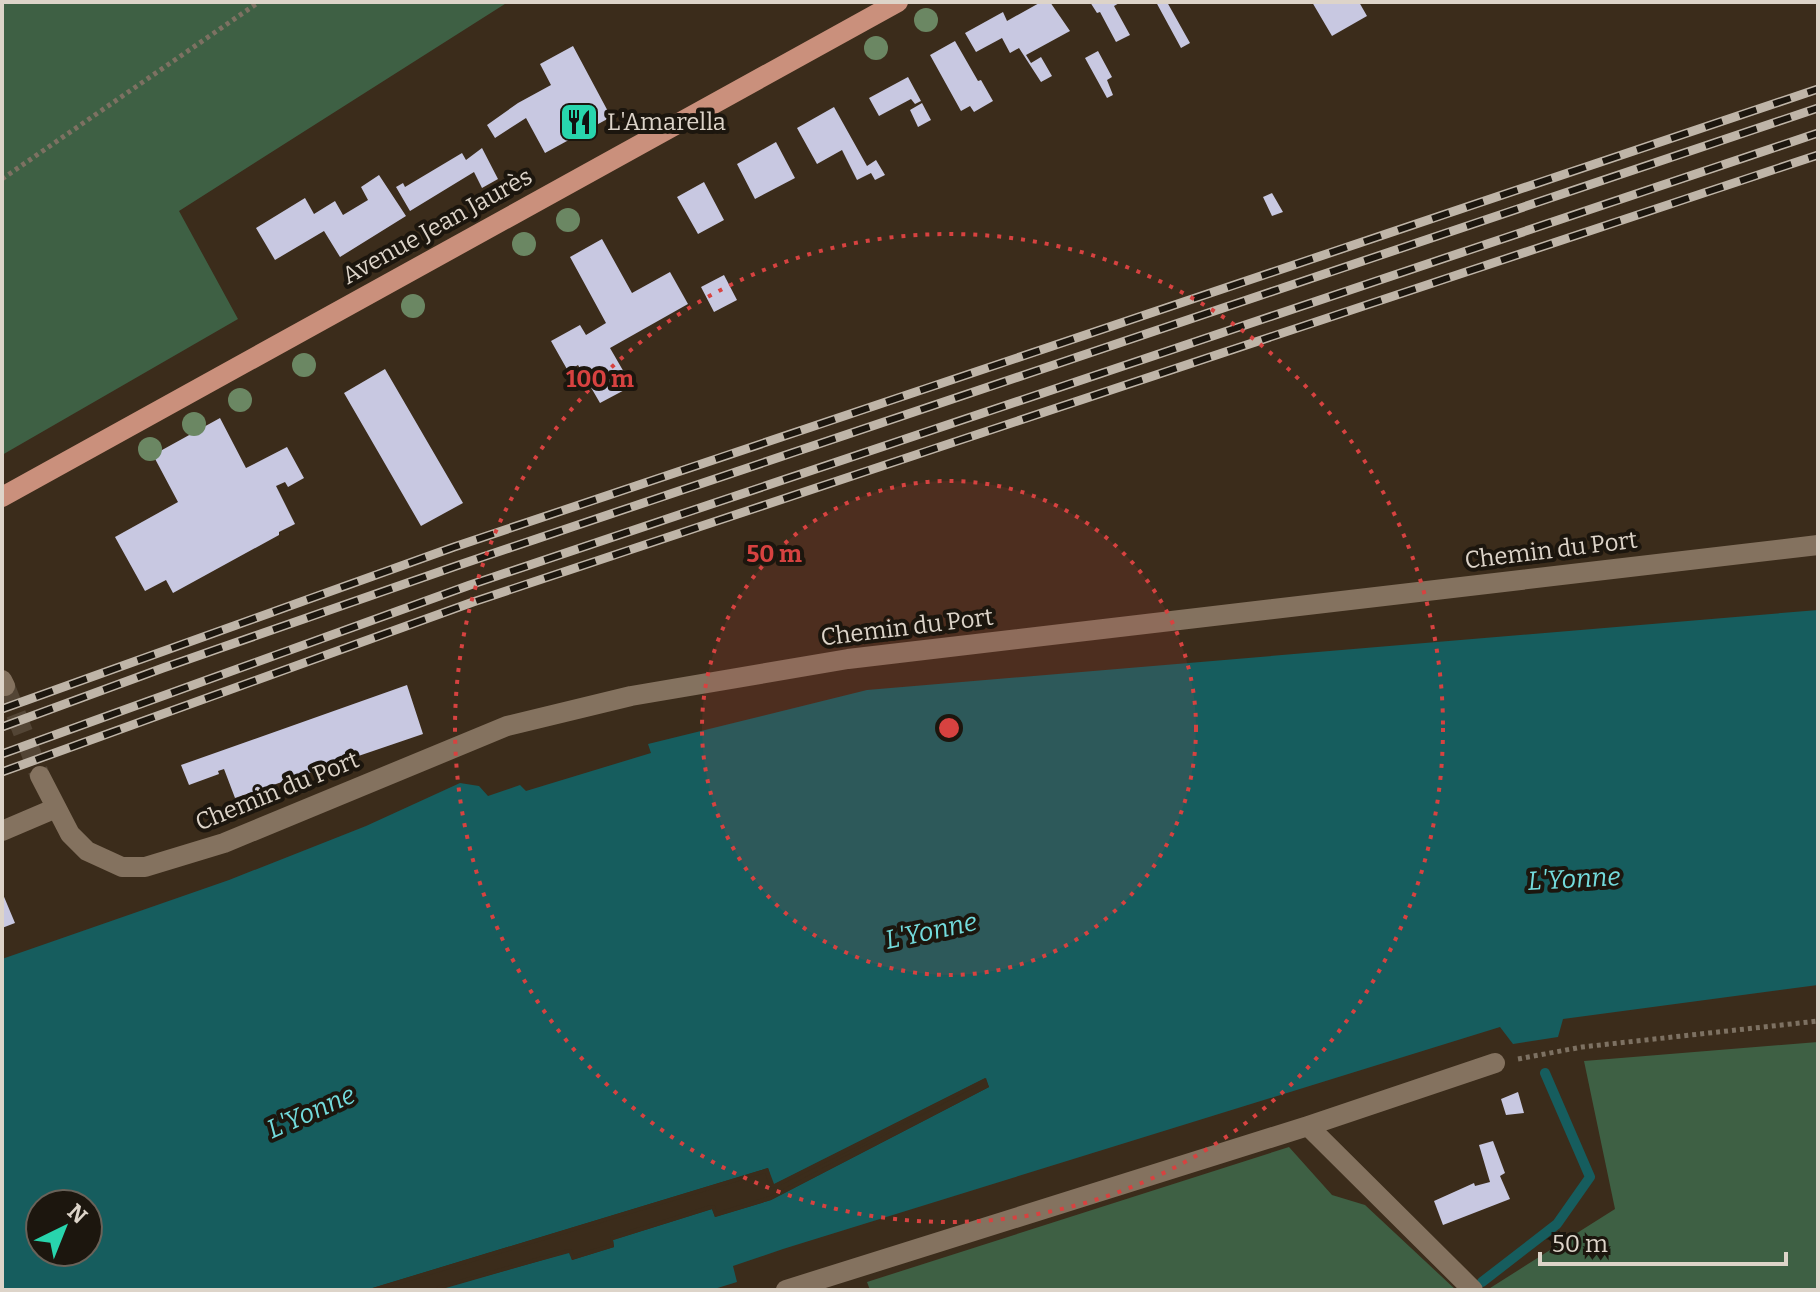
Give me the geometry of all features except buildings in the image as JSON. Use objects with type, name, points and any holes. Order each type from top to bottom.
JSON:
[{"type":"main road","name":"Avenue Jean Jaurès","points":[[2,497],[898,2]]},
{"type":"street","name":"Chemin du Port","points":[[40,776],[70,834],[87,851],[122,867],[145,867],[224,843],[507,726],[631,696],[848,659],[1818,545]]},
{"type":"street","points":[[2,831],[56,808]]},
{"type":"street","points":[[786,1290],[1505,1061]]},
{"type":"street","points":[[1308,1126],[1473,1290]]},
{"type":"path","points":[[2,179],[259,2]]},
{"type":"path","points":[[1505,1061],[1582,1047],[1818,1021]]},
{"type":"green space","points":[[2,2],[508,2],[179,211],[238,319],[2,455]]},
{"type":"green space","points":[[1818,1042],[1818,1290],[1487,1290],[1615,1209],[1584,1061]]},
{"type":"green space","points":[[1289,1147],[1332,1195],[1365,1205],[1456,1290],[870,1290],[867,1282]]},
{"type":"water","name":"L'Yonne","points":[[1818,610],[1818,985],[1563,1019],[1558,1037],[1513,1044],[1500,1027],[783,1249],[733,1266],[737,1282],[711,1290],[439,1290],[570,1252],[572,1260],[614,1247],[613,1240],[712,1209],[715,1217],[771,1200],[989,1087],[986,1078],[773,1185],[768,1168],[366,1290],[2,1290],[2,959],[229,880],[366,826],[460,783],[479,786],[488,796],[520,785],[526,791],[651,753],[648,744],[867,690]]},
{"type":"pier","points":[[985,1078],[989,1087],[771,1200],[715,1217],[712,1209],[613,1240],[614,1247],[572,1260],[569,1253],[435,1290],[438,1286],[568,1249],[574,1255],[610,1244],[611,1236],[711,1205],[717,1212],[770,1196],[983,1083],[775,1188],[770,1187],[765,1173],[380,1290],[366,1290],[768,1168],[774,1184]]},
{"type":"waterway","points":[[1482,1282],[1557,1224],[1590,1177],[1545,1073]]},
{"type":"tunnel","points":[[5,686],[40,776]]},
{"type":"railway","points":[[2,709],[454,547],[1818,89]]},
{"type":"railway","points":[[2,727],[459,565],[1818,108]]},
{"type":"railway","points":[[2,754],[470,585],[1818,133]]},
{"type":"railway","points":[[2,772],[473,602],[1818,155]]},
{"type":"place","name":"L'Amarella","points":[[579,122]]}]
